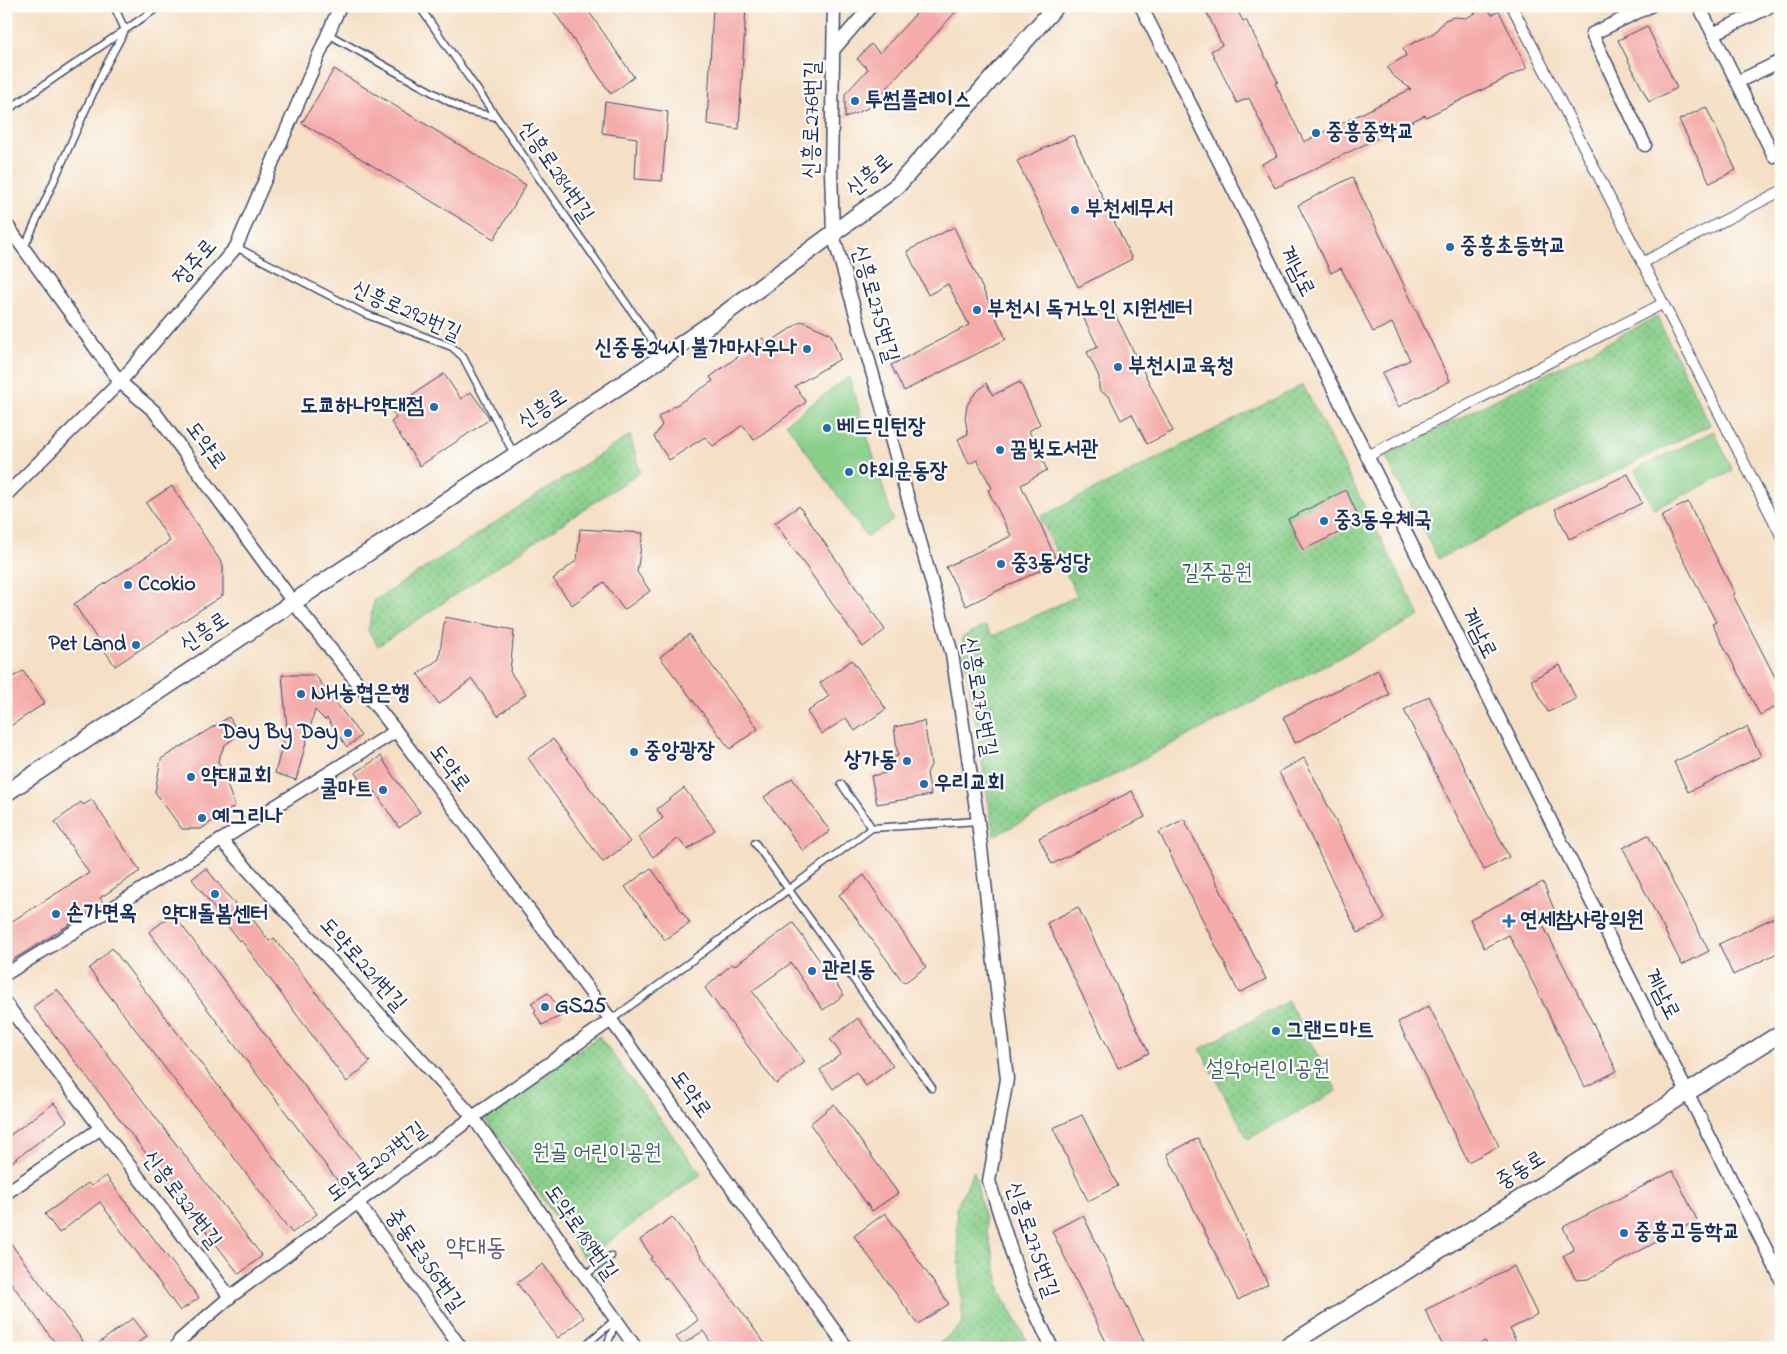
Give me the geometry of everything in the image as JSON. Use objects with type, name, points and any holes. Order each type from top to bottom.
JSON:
[{"type":"street","name":"정주로","points":[[6,495],[120,382],[236,247],[340,6]]},
{"type":"street","name":"신흥로276번길","points":[[833,234],[831,171],[834,6]]},
{"type":"street","points":[[834,49],[871,6]]},
{"type":"street","name":"신흥로","points":[[6,792],[663,357],[833,234],[897,186],[1056,6]]},
{"type":"street","name":"계남로","points":[[1140,6],[1781,1279]]},
{"type":"street","points":[[1512,6],[1781,535]]},
{"type":"street","points":[[1645,145],[1592,34],[1650,6]]},
{"type":"street","points":[[1699,6],[1774,156]]},
{"type":"street","points":[[1713,34],[1767,8]]},
{"type":"street","points":[[1737,82],[1781,61]]},
{"type":"street","points":[[1642,263],[1781,192]]},
{"type":"street","name":"도약로","points":[[6,224],[120,382],[154,411],[292,602],[396,730],[611,1020],[847,1348]]},
{"type":"street","name":"신흥로275번길","points":[[833,234],[952,654],[978,821],[1007,1079],[989,1181],[1022,1285],[1052,1348]]},
{"type":"street","points":[[1366,457],[1662,304]]},
{"type":"street","points":[[6,974],[396,730]]},
{"type":"street","name":"도약로221번길","points":[[221,840],[473,1117]]},
{"type":"street","name":"신흥로321번길","points":[[6,1004],[230,1297]]},
{"type":"street","name":"도약로207번길","points":[[176,1348],[180,1340],[230,1297],[473,1117],[611,1020]]},
{"type":"street","name":"중동로","points":[[1285,1348],[1302,1340],[1781,1033]]},
{"type":"street","name":"도약로189번길","points":[[473,1117],[636,1348]]},
{"type":"street","points":[[6,1193],[101,1128]]},
{"type":"street","name":"중동로356번길","points":[[358,1203],[457,1346]]},
{"type":"lane","points":[[114,6],[125,30]]},
{"type":"lane","points":[[6,111],[160,6]]},
{"type":"lane","name":"신흥로284번길","points":[[419,6],[663,357]]},
{"type":"lane","points":[[24,248],[102,73],[125,30]]},
{"type":"lane","points":[[328,34],[464,110],[496,117]]},
{"type":"lane","name":"신흥로292번길","points":[[236,247],[365,314],[452,347],[462,357],[514,455]]},
{"type":"lane","points":[[841,784],[872,828]]},
{"type":"lane","points":[[611,1020],[872,828],[978,821]]},
{"type":"lane","points":[[755,843],[932,1088]]},
{"type":"lane","points":[[585,1275],[611,1256]]},
{"type":"lane","points":[[582,1348],[616,1319]]},
{"type":"lane","points":[[606,1348],[616,1319]]},
{"type":"green space","points":[[1657,317],[1710,425],[1438,559],[1385,456]]},
{"type":"green space","name":"야외운동장","points":[[849,377],[893,520],[867,537],[786,423]]},
{"type":"green space","name":"길주공원","points":[[1303,385],[1420,616],[994,836],[962,637],[985,626],[993,636],[1077,596],[1040,517]]},
{"type":"green space","points":[[1714,431],[1733,471],[1654,509],[1635,470]]},
{"type":"green space","points":[[630,435],[640,472],[378,646],[368,631],[374,601]]},
{"type":"green space","name":"설악어린이공원","points":[[1288,1001],[1337,1091],[1248,1139],[1200,1049]]},
{"type":"green space","name":"원골 어린이공원","points":[[599,1036],[701,1174],[585,1259],[485,1118]]},
{"type":"green space","points":[[974,1171],[1001,1292],[1031,1348],[934,1348],[963,1324],[956,1208]]},
{"type":"building","points":[[550,6],[585,6],[634,77],[611,94]]},
{"type":"building","points":[[713,6],[746,6],[739,129],[707,124]]},
{"type":"building","points":[[923,6],[961,6],[870,107],[845,118],[845,94],[868,69],[857,59],[871,44],[880,53]]},
{"type":"building","points":[[1204,6],[1235,6],[1243,21],[1246,20],[1278,82],[1275,83],[1304,142],[1411,89],[1392,75],[1387,67],[1406,56],[1403,48],[1434,33],[1445,20],[1454,17],[1466,18],[1487,7],[1492,15],[1499,11],[1527,68],[1275,188],[1262,164],[1277,156],[1249,98],[1237,103],[1211,51],[1222,45]]},
{"type":"building","points":[[1647,26],[1677,88],[1649,102],[1618,40]]},
{"type":"building","points":[[334,69],[526,185],[494,239],[302,123]]},
{"type":"building","points":[[605,102],[668,112],[662,181],[635,179],[637,138],[602,133]]},
{"type":"building","points":[[1706,107],[1736,170],[1710,183],[1679,120]]},
{"type":"building","name":"부천세무서","points":[[1073,135],[1132,259],[1078,287],[1017,161]]},
{"type":"building","name":"중흥초등학교","points":[[1352,177],[1450,381],[1398,407],[1382,373],[1410,360],[1392,323],[1373,332],[1341,268],[1331,273],[1298,205]]},
{"type":"building","name":"부천시 독거노인 지원센터","points":[[954,227],[1006,339],[904,391],[891,365],[969,325],[948,284],[928,295],[907,251]]},
{"type":"building","name":"부천시교육청","points":[[1111,306],[1173,431],[1147,444],[1132,414],[1121,420],[1109,396],[1099,389],[1099,377],[1087,352],[1098,347],[1084,319]]},
{"type":"building","points":[[802,321],[831,334],[840,359],[795,386],[806,402],[754,440],[743,425],[713,446],[705,437],[669,460],[654,437],[662,425],[658,417],[713,381],[710,377],[763,338],[767,344]]},
{"type":"building","points":[[444,374],[461,399],[471,392],[490,419],[420,466],[391,422],[396,418],[390,409]]},
{"type":"building","name":"꿈빛도서관","points":[[1020,382],[1040,424],[1029,431],[1047,470],[1021,485],[1057,562],[966,606],[946,567],[1011,536],[988,490],[992,488],[977,460],[969,464],[958,439],[968,434],[965,418],[967,405],[986,383],[993,395]]},
{"type":"building","points":[[1628,474],[1642,503],[1569,539],[1555,509]]},
{"type":"building","points":[[172,486],[223,565],[223,595],[115,666],[74,604],[170,541],[146,503]]},
{"type":"building","name":"중3동우체국","points":[[1346,490],[1361,522],[1303,550],[1288,519]]},
{"type":"building","points":[[1688,502],[1781,689],[1781,704],[1760,715],[1712,624],[1716,622],[1661,516]]},
{"type":"building","points":[[799,506],[885,630],[863,647],[775,523]]},
{"type":"building","points":[[580,529],[643,533],[637,572],[650,591],[624,610],[604,582],[572,605],[553,579],[577,560]]},
{"type":"building","points":[[445,617],[514,630],[510,672],[526,694],[498,716],[472,679],[439,704],[418,674],[439,659]]},
{"type":"building","points":[[689,634],[758,729],[730,749],[660,657]]},
{"type":"building","points":[[852,660],[886,709],[855,731],[846,718],[822,734],[807,712],[829,696],[820,683]]},
{"type":"building","points":[[1560,665],[1576,699],[1548,712],[1531,680]]},
{"type":"building","points":[[1378,670],[1389,695],[1295,743],[1283,717]]},
{"type":"building","points":[[23,671],[45,703],[6,729],[6,681]]},
{"type":"building","points":[[282,675],[315,675],[361,736],[347,747],[327,718],[325,720],[315,710],[296,780],[275,773],[287,728]]},
{"type":"building","points":[[1429,696],[1509,857],[1484,870],[1404,710]]},
{"type":"building","name":"약대교회","points":[[229,717],[239,734],[224,746],[218,761],[235,806],[201,829],[182,829],[155,792],[161,759]]},
{"type":"building","name":"상가동","points":[[924,721],[931,765],[927,773],[931,795],[877,804],[871,776],[886,773],[884,758],[898,756],[894,727]]},
{"type":"building","points":[[1747,727],[1761,756],[1688,792],[1674,762]]},
{"type":"building","points":[[553,739],[630,842],[603,862],[528,758]]},
{"type":"building","points":[[381,756],[393,776],[420,812],[399,828],[374,790],[369,793],[355,773]]},
{"type":"building","points":[[1304,758],[1385,919],[1358,933],[1279,772]]},
{"type":"building","points":[[792,778],[830,831],[803,851],[764,797]]},
{"type":"building","points":[[684,788],[715,830],[687,850],[678,838],[653,857],[638,837],[663,818],[657,809]]},
{"type":"building","points":[[1132,791],[1145,817],[1052,864],[1039,838]]},
{"type":"building","points":[[92,800],[140,871],[100,898],[104,903],[6,964],[6,925],[89,873],[55,822],[81,802],[83,805]]},
{"type":"building","points":[[1184,819],[1266,979],[1239,993],[1159,832]]},
{"type":"building","points":[[1648,835],[1709,951],[1682,965],[1623,848]]},
{"type":"building","points":[[206,868],[241,912],[245,909],[269,941],[274,938],[370,1062],[347,1082],[241,940],[239,941],[192,879]]},
{"type":"building","points":[[651,868],[690,923],[665,940],[625,887]]},
{"type":"building","points":[[864,875],[926,967],[904,983],[839,895]]},
{"type":"building","points":[[1543,882],[1555,912],[1540,919],[1617,1071],[1585,1087],[1509,935],[1484,948],[1470,919]]},
{"type":"building","points":[[1078,907],[1149,1053],[1118,1068],[1047,923]]},
{"type":"building","points":[[173,914],[371,1173],[346,1192],[149,932]]},
{"type":"building","points":[[1781,914],[1781,951],[1733,975],[1719,944]]},
{"type":"building","points":[[793,923],[844,995],[823,1010],[791,963],[752,991],[805,1062],[776,1084],[705,988],[732,964],[734,966]]},
{"type":"building","points":[[112,948],[317,1214],[292,1233],[89,969]]},
{"type":"building","points":[[57,989],[262,1256],[239,1274],[33,1007]]},
{"type":"building","name":"GS25","points":[[548,993],[563,1015],[542,1025],[531,1003]]},
{"type":"building","points":[[1429,1006],[1499,1146],[1468,1162],[1398,1022]]},
{"type":"building","points":[[858,1018],[893,1066],[866,1086],[856,1072],[833,1089],[820,1070],[841,1054],[830,1039]]},
{"type":"building","points":[[54,1103],[67,1121],[6,1166],[6,1138]]},
{"type":"building","points":[[834,1104],[898,1193],[872,1211],[810,1124]]},
{"type":"building","points":[[1082,1115],[1118,1186],[1088,1201],[1053,1128]]},
{"type":"building","points":[[1198,1138],[1268,1284],[1238,1300],[1167,1154]]},
{"type":"building","points":[[1673,1171],[1697,1220],[1588,1279],[1576,1280],[1563,1256],[1574,1250],[1563,1227]]},
{"type":"building","points":[[106,1176],[199,1298],[180,1311],[100,1202],[59,1233],[45,1214],[88,1183],[91,1186]]},
{"type":"building","points":[[885,1213],[949,1304],[918,1324],[854,1236]]},
{"type":"building","points":[[1083,1215],[1147,1348],[1109,1348],[1052,1231]]},
{"type":"building","points":[[672,1217],[768,1348],[715,1348],[703,1331],[682,1345],[676,1337],[698,1320],[650,1259],[652,1257],[640,1240]]},
{"type":"building","points":[[6,1237],[88,1348],[59,1348],[6,1276]]},
{"type":"building","points":[[543,1264],[584,1318],[558,1338],[517,1283]]},
{"type":"building","points":[[1514,1266],[1537,1314],[1510,1329],[1519,1348],[1488,1348],[1485,1341],[1472,1348],[1444,1348],[1425,1310]]},
{"type":"building","points":[[133,1318],[147,1336],[131,1348],[92,1348]]},
{"type":"place","name":"투썸플레이스","points":[[855,101]]},
{"type":"place","name":"중흥중학교","points":[[1316,133]]},
{"type":"place","name":"부천세무서","points":[[1075,210]]},
{"type":"place","name":"중흥초등학교","points":[[1450,247]]},
{"type":"place","name":"부천시 독거노인 지원센터","points":[[977,310]]},
{"type":"place","name":"신중동24시 불가마사우나","points":[[807,349]]},
{"type":"place","name":"부천시교육청","points":[[1118,367]]},
{"type":"place","name":"도쿄하나약대점","points":[[434,407]]},
{"type":"place","name":"베드민턴장","points":[[827,428]]},
{"type":"place","name":"꿈빛도서관","points":[[1000,450]]},
{"type":"place","name":"야외운동장","points":[[849,472]]},
{"type":"place","name":"중3동우체국","points":[[1324,521]]},
{"type":"place","name":"중3동성당","points":[[1001,564]]},
{"type":"place","name":"Ccokio","points":[[128,585]]},
{"type":"place","name":"Pet Land","points":[[136,645]]},
{"type":"place","name":"NH농협은행","points":[[301,694]]},
{"type":"place","name":"Day By Day","points":[[348,733]]},
{"type":"place","name":"중앙광장","points":[[634,752]]},
{"type":"place","name":"상가동","points":[[907,761]]},
{"type":"place","name":"약대교회","points":[[191,777]]},
{"type":"place","name":"우리교회","points":[[924,784]]},
{"type":"place","name":"쿨마트","points":[[383,790]]},
{"type":"place","name":"예그리나","points":[[202,818]]},
{"type":"place","name":"약대돌봄센터","points":[[215,894]]},
{"type":"place","name":"손가면옥","points":[[56,914]]},
{"type":"place","name":"연세참사랑의원","points":[[1509,921]]},
{"type":"place","name":"관리동","points":[[812,971]]},
{"type":"place","name":"GS25","points":[[545,1007]]},
{"type":"place","name":"그랜드마트","points":[[1276,1031]]},
{"type":"place","name":"중흥고등학교","points":[[1624,1233]]},
{"type":"district","name":"약대동","points":[[476,1249]]}]
